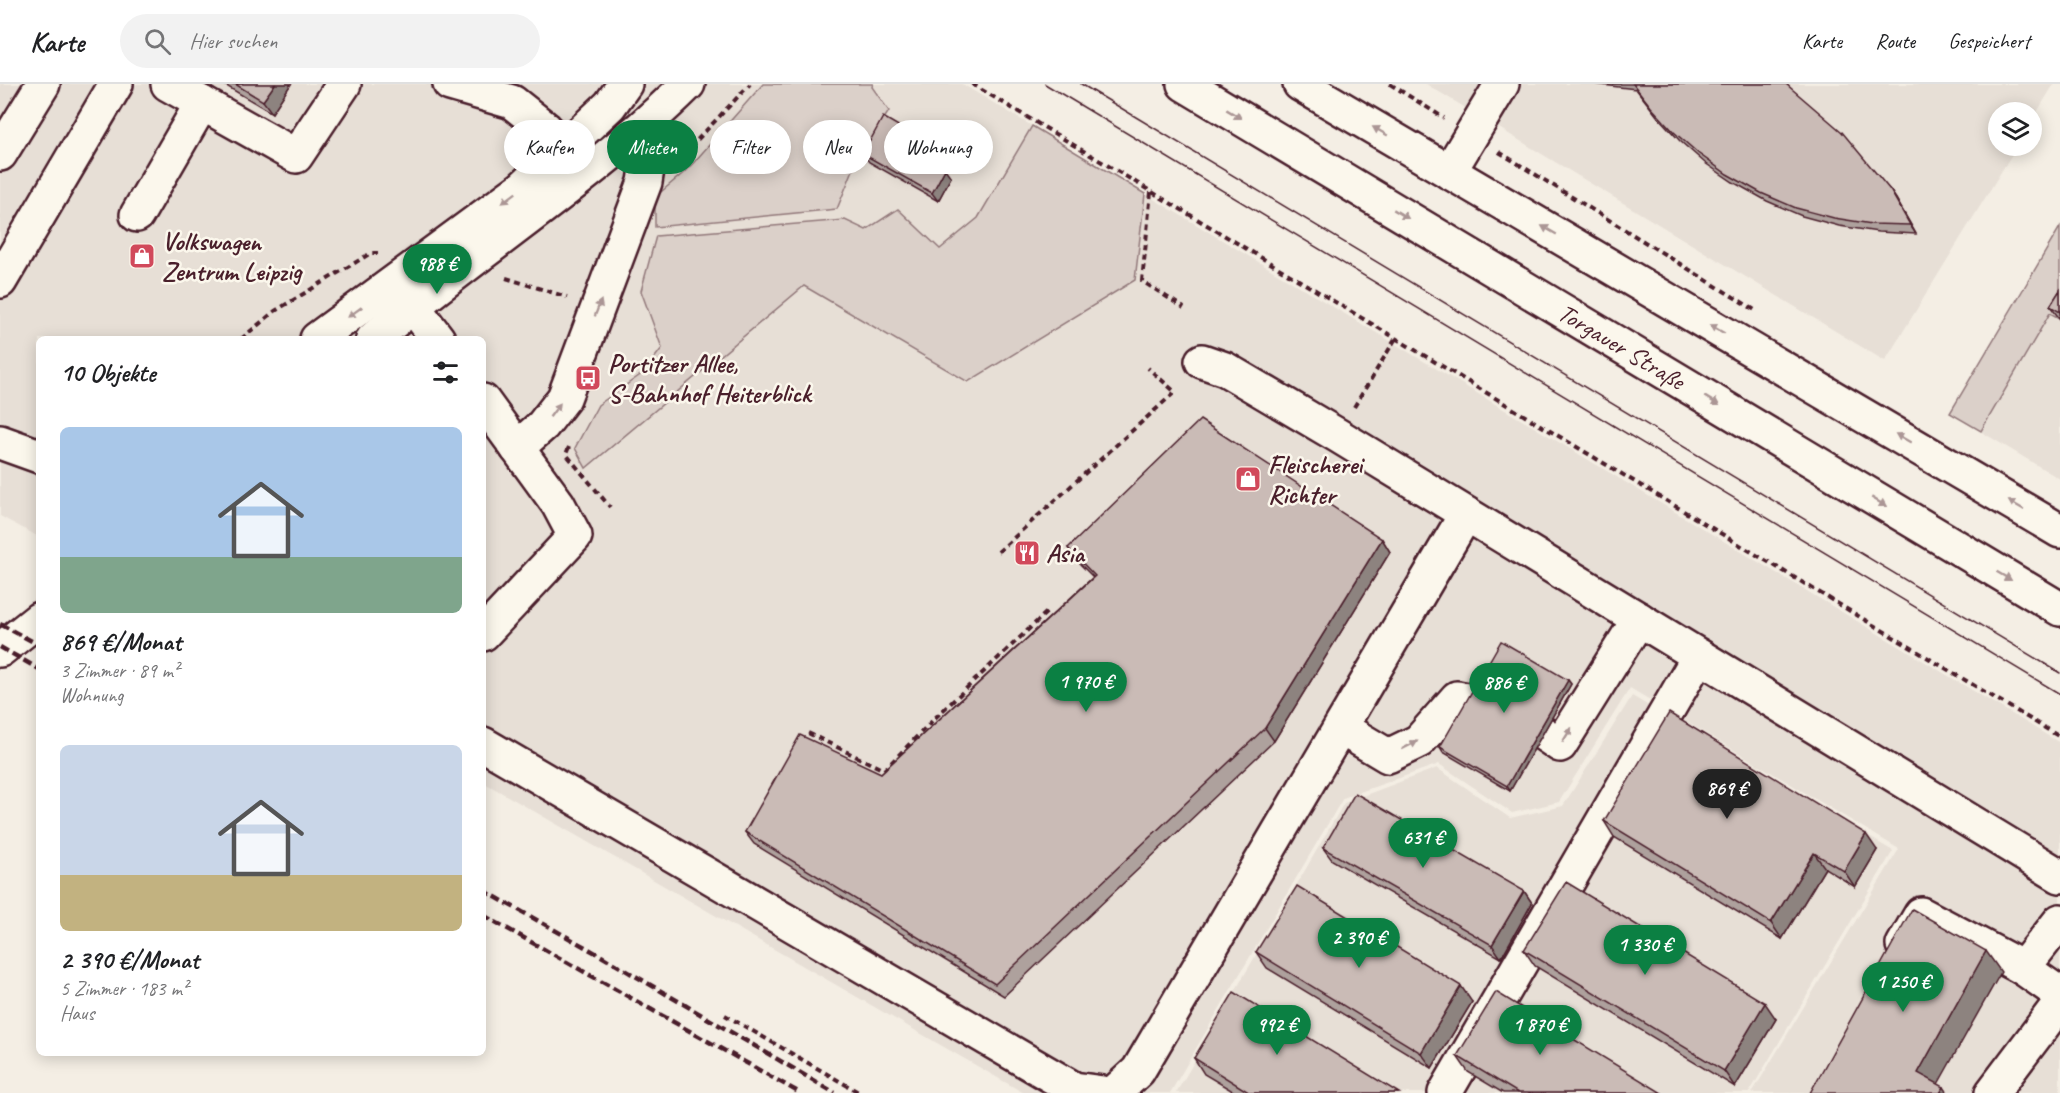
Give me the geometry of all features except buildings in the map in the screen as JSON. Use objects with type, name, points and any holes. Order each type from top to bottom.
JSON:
[{"type":"main road","points":[[0,154],[43,84]]},
{"type":"main road","points":[[0,281],[116,84]]},
{"type":"main road","points":[[168,84],[296,156],[344,84]]},
{"type":"main road","points":[[450,84],[513,102],[535,120]]},
{"type":"main road","points":[[594,120],[610,105],[625,84]]},
{"type":"main road","points":[[323,336],[469,262],[552,202],[655,117],[688,84]]},
{"type":"main road","name":"Torgauer Straße","points":[[1184,84],[2060,609]]},
{"type":"main road","points":[[1300,84],[2060,531]]},
{"type":"main road","points":[[1449,172],[1502,84]]},
{"type":"main road","points":[[137,215],[202,103]]},
{"type":"main road","points":[[517,447],[543,425],[564,398],[645,182],[655,117]]},
{"type":"main road","points":[[375,336],[404,294],[537,174]]},
{"type":"main road","points":[[404,294],[436,336]]},
{"type":"main road","points":[[1202,361],[1225,369],[1337,435],[2060,876]]},
{"type":"main road","points":[[486,405],[558,504],[574,536],[486,631]]},
{"type":"main road","points":[[0,442],[36,455]]},
{"type":"main road","points":[[1114,1093],[1138,1071],[1466,514]]},
{"type":"main road","points":[[1341,728],[1388,756],[1419,741],[1457,698],[1503,707],[1560,745],[1639,619]]},
{"type":"main road","points":[[0,651],[36,621]]},
{"type":"main road","points":[[1445,1093],[1699,656]]},
{"type":"main road","points":[[486,746],[1074,1089],[1103,1093]]},
{"type":"main road","points":[[1886,974],[1921,915],[2023,968],[2060,994]]},
{"type":"main road","points":[[2023,968],[2060,921]]},
{"type":"main road","points":[[1992,1093],[2060,1003]]},
{"type":"path","points":[[972,84],[2060,737]]},
{"type":"path","points":[[1390,84],[1762,314]]},
{"type":"path","points":[[1151,192],[1142,281],[1184,308]]},
{"type":"path","points":[[245,336],[275,311],[371,253],[382,253]]},
{"type":"path","points":[[469,262],[487,272],[572,298]]},
{"type":"path","points":[[1337,435],[1396,338]]},
{"type":"path","points":[[998,552],[1175,392],[1148,368]]},
{"type":"path","points":[[808,732],[884,770],[936,717],[1049,610]]},
{"type":"path","points":[[725,1015],[860,1093]]},
{"type":"shaded area","points":[[0,84],[962,84],[2060,743],[2060,1093],[1752,1093],[1899,849],[1630,688],[1559,802],[1512,813],[1439,764],[1343,798],[1170,1093],[1024,1093],[486,784],[486,336],[36,336],[36,535],[0,516]]},
{"type":"shaded area","points":[[763,84],[873,84],[872,87],[889,111],[872,138],[872,120],[803,120],[803,174],[851,174],[837,209],[655,227],[655,197],[682,174],[698,174],[698,158],[710,144],[710,174],[791,174],[791,120],[731,120]]},
{"type":"shaded area","points":[[1426,84],[2054,84],[2042,104],[2042,102],[1988,102],[1988,156],[2011,156],[1885,361]]},
{"type":"shaded area","points":[[1032,126],[1145,194],[1135,280],[968,382],[804,286],[586,468],[575,448],[598,405],[643,373],[662,348],[641,291],[656,236],[845,220],[866,230],[898,209],[940,249],[978,218]]},
{"type":"shaded area","points":[[2060,227],[2060,479],[1950,413]]},
{"type":"shaded area","points":[[2060,227],[2060,316],[2059,318],[2050,313],[1981,431],[1950,413]]},
{"type":"shaded area","points":[[1632,696],[1893,851],[1749,1093],[1176,1093],[1344,803],[1437,768],[1510,818],[1563,806]]},
{"type":"tram line","points":[[1045,84],[2060,694]]},
{"type":"tram line","points":[[1081,84],[2060,673]]},
{"type":"railway","points":[[0,624],[36,643]]},
{"type":"railway","points":[[0,647],[36,667]]},
{"type":"railway","points":[[486,892],[603,957],[835,1093]]},
{"type":"railway","points":[[486,917],[800,1093]]},
{"type":"place","name":"Volkswagen Zentrum Leipzig","points":[[142,256]]},
{"type":"place","name":"Portitzer Allee, S-Bahnhof Heiterblick","points":[[588,378]]},
{"type":"place","name":"Fleischerei Richter","points":[[1248,479]]},
{"type":"place","name":"Asia","points":[[1027,553]]}]
